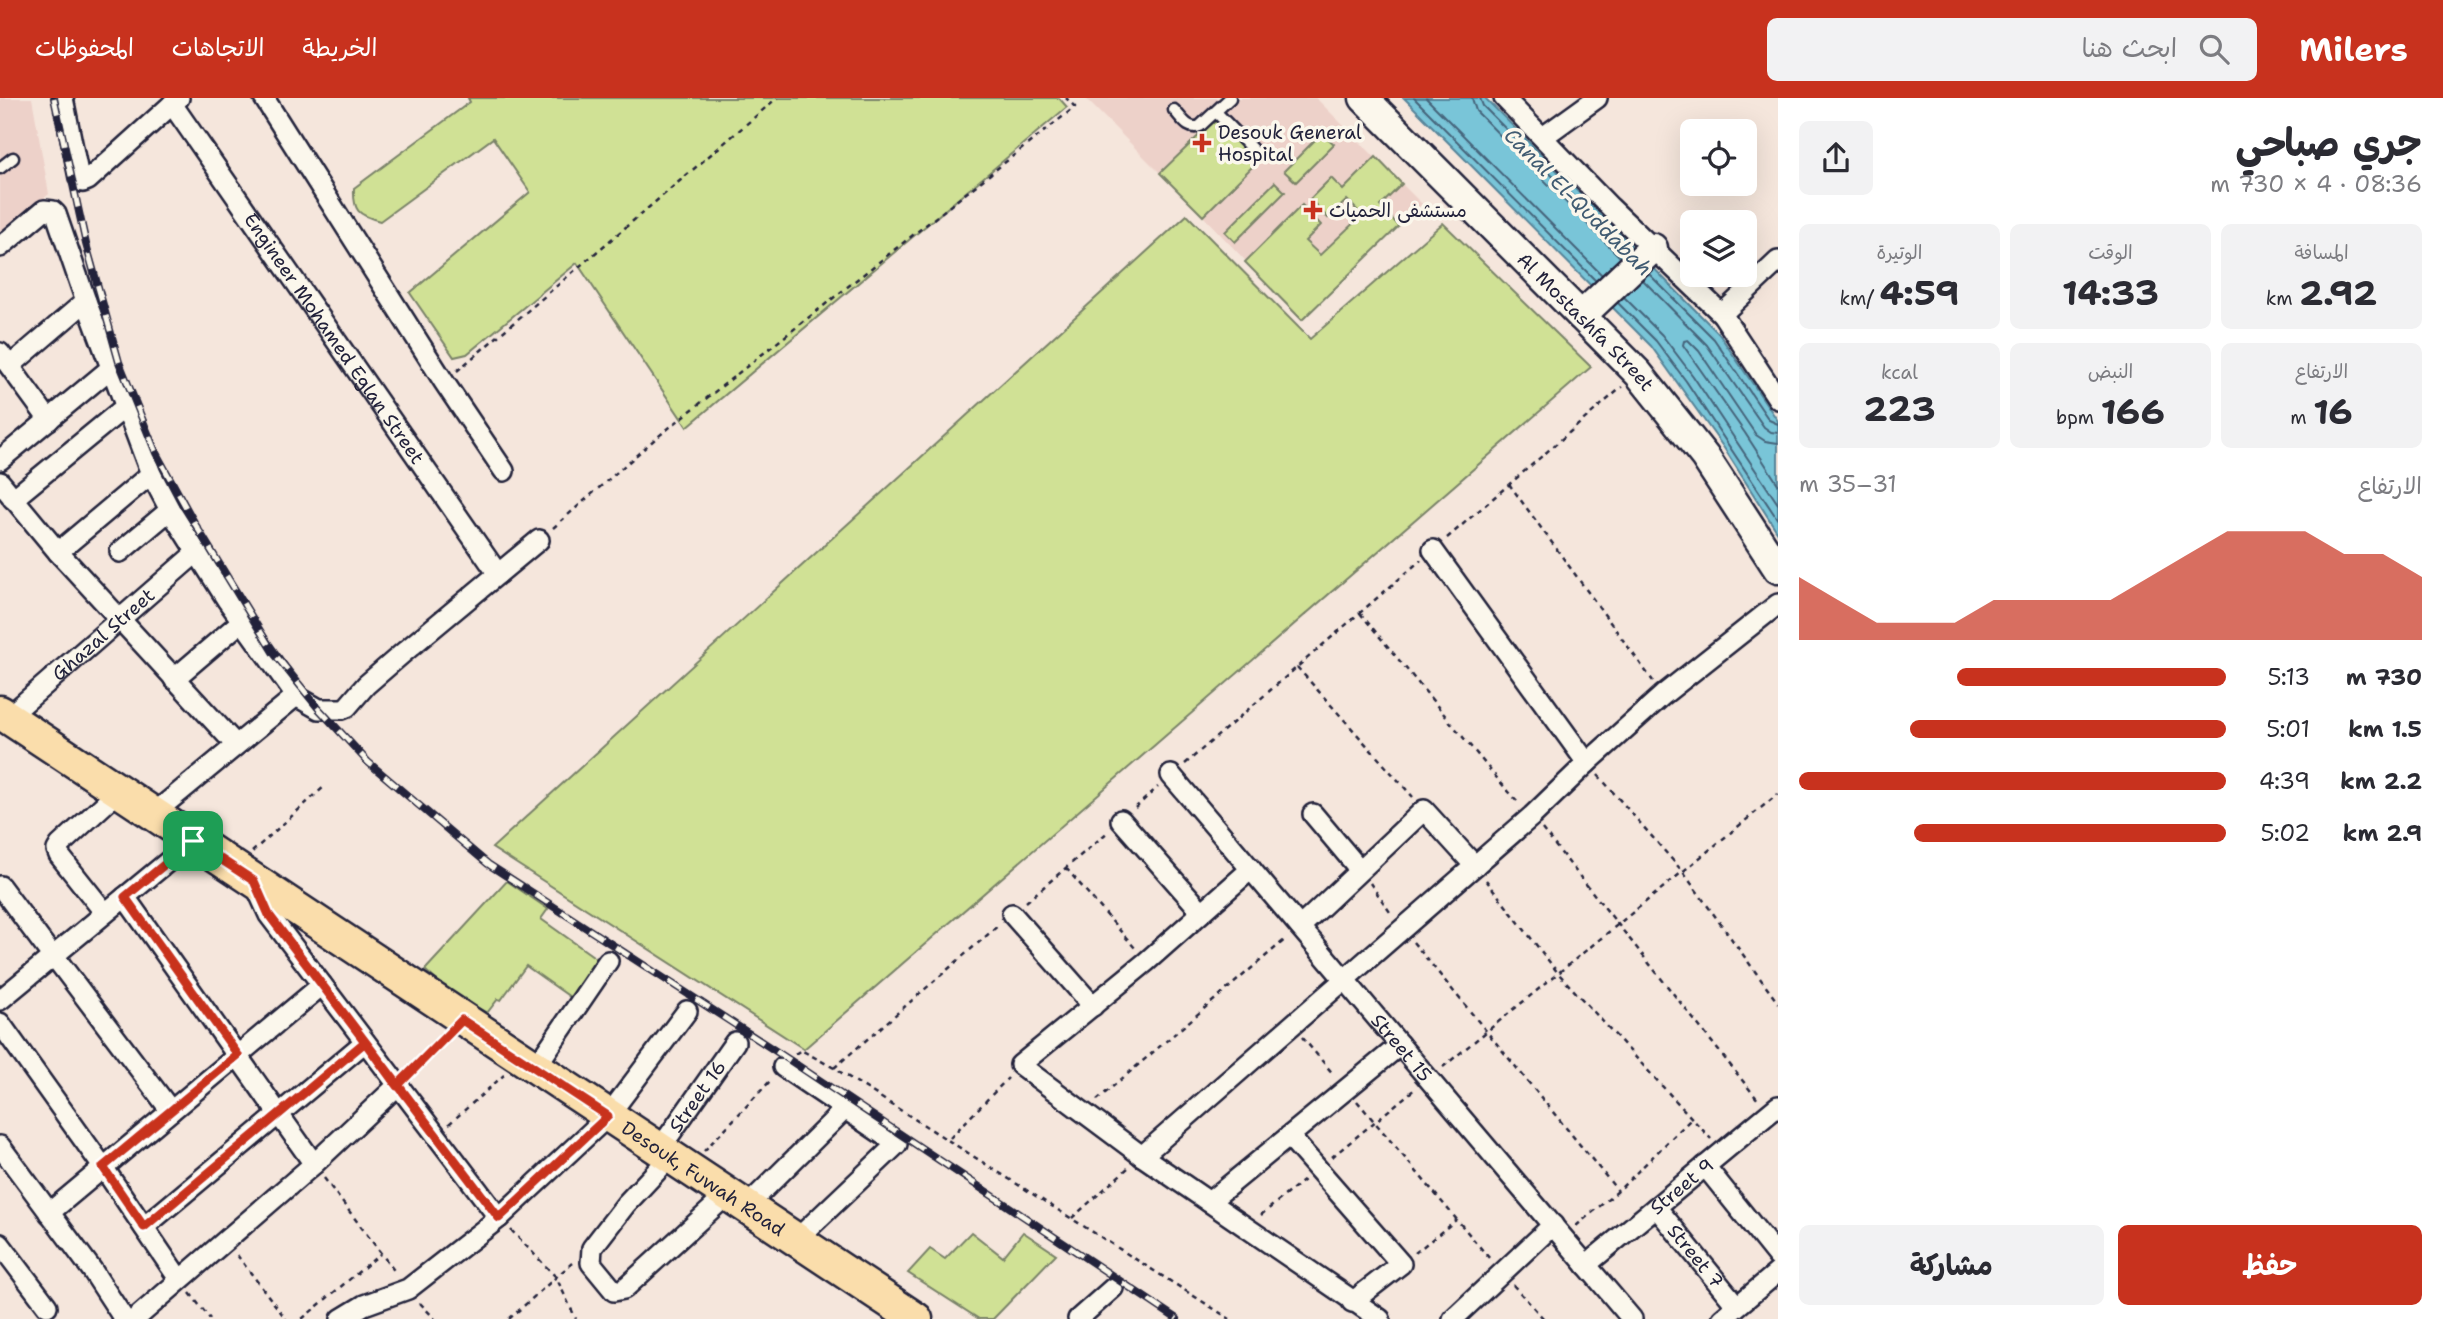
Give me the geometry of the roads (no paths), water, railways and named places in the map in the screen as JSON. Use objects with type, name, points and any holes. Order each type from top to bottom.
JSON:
[{"type":"main road","name":"Al Mostashfa Street","points":[[1364,98],[1587,310],[1698,447],[1778,569]]},
{"type":"main road","points":[[1587,310],[1650,251]]},
{"type":"main road","name":"Desouk, Fuwah Road","points":[[4,715],[916,1319]]},
{"type":"street","points":[[264,98],[444,382],[504,471]]},
{"type":"street","points":[[1504,98],[1544,136],[1650,251],[1722,314],[1778,399]]},
{"type":"street","points":[[1544,136],[1597,98]]},
{"type":"street","points":[[66,100],[79,178],[83,182],[176,101]]},
{"type":"street","name":"Engineer Mohamed Eglan Street","points":[[176,101],[498,574]]},
{"type":"street","points":[[1,244],[44,210],[56,214],[125,407],[151,474],[170,510],[242,621],[296,696],[319,709],[347,707],[366,685],[539,540]]},
{"type":"street","points":[[1722,314],[1778,261]]},
{"type":"street","points":[[49,420],[5,360],[86,301]]},
{"type":"street","points":[[0,460],[111,368]]},
{"type":"street","points":[[13,499],[125,407]]},
{"type":"street","points":[[58,552],[151,474]]},
{"type":"street","points":[[0,482],[58,552],[236,746]]},
{"type":"street","points":[[120,552],[170,510]]},
{"type":"street","points":[[1433,550],[1587,763]]},
{"type":"street","name":"Ghazal Street","points":[[4,715],[120,620],[197,552]]},
{"type":"street","points":[[1142,1156],[1532,816],[1663,695],[1778,604]]},
{"type":"street","points":[[174,679],[242,621]]},
{"type":"street","points":[[153,814],[296,696]]},
{"type":"street","name":"Street 15","points":[[1171,775],[1632,1319]]},
{"type":"street","points":[[105,913],[57,850],[119,792]]},
{"type":"street","points":[[1300,927],[1424,810],[1475,866]]},
{"type":"street","points":[[1313,814],[1360,870]]},
{"type":"street","points":[[1121,820],[1202,912]]},
{"type":"street","points":[[0,1000],[193,841]]},
{"type":"street","points":[[1251,869],[1093,1006],[1020,1065],[1142,1156],[1380,1319]]},
{"type":"street","points":[[244,875],[269,915],[499,1218]]},
{"type":"street","points":[[0,886],[171,1111]]},
{"type":"street","points":[[125,897],[314,1164]]},
{"type":"street","points":[[1013,914],[1093,1006]]},
{"type":"street","points":[[528,1064],[608,961]]},
{"type":"street","points":[[49,1213],[322,985]]},
{"type":"street","points":[[341,1319],[364,1305],[408,1289],[499,1218],[608,1116],[687,1012]]},
{"type":"street","points":[[0,1023],[179,1279]]},
{"type":"street","points":[[144,1227],[365,1042]]},
{"type":"street","name":"Street 16","points":[[735,1042],[672,1158],[626,1204],[592,1248],[591,1263],[614,1291],[620,1291],[737,1201]]},
{"type":"street","points":[[1209,1202],[1400,1045]]},
{"type":"street","points":[[783,1067],[897,1144],[796,1240]]},
{"type":"street","points":[[135,1319],[314,1164],[397,1086]]},
{"type":"street","points":[[737,1201],[845,1109]]},
{"type":"street","name":"Street 9","points":[[1586,1265],[1773,1110]]},
{"type":"street","points":[[1289,1136],[1402,1264],[1352,1302]]},
{"type":"street","points":[[0,1146],[124,1319]]},
{"type":"street","points":[[1705,1166],[1778,1257]]},
{"type":"street","name":"Street 7","points":[[1656,1207],[1729,1312]]},
{"type":"street","points":[[1453,1319],[1503,1274],[1558,1231]]},
{"type":"street","points":[[0,1244],[47,1306]]},
{"type":"street","points":[[1729,1312],[1778,1272]]},
{"type":"street","points":[[1079,1319],[1112,1288]]},
{"type":"lane","points":[[1174,110],[1190,127],[1200,127],[1230,98]]},
{"type":"lane","points":[[1216,112],[1255,152]]},
{"type":"lane","points":[[0,168],[13,158]]},
{"type":"water","name":"Canal El-Quddabah","points":[[1404,98],[1485,98],[1719,334],[1778,421],[1778,533],[1724,448],[1651,346]]},
{"type":"railway","points":[[54,98],[86,244],[119,362],[156,453],[195,524],[273,652],[319,709],[368,762],[488,864],[788,1059],[1177,1319]]},
{"type":"place","name":"Desouk General Hospital","points":[[1202,143]]},
{"type":"place","name":"مستشفى الحميات","points":[[1313,210]]}]
